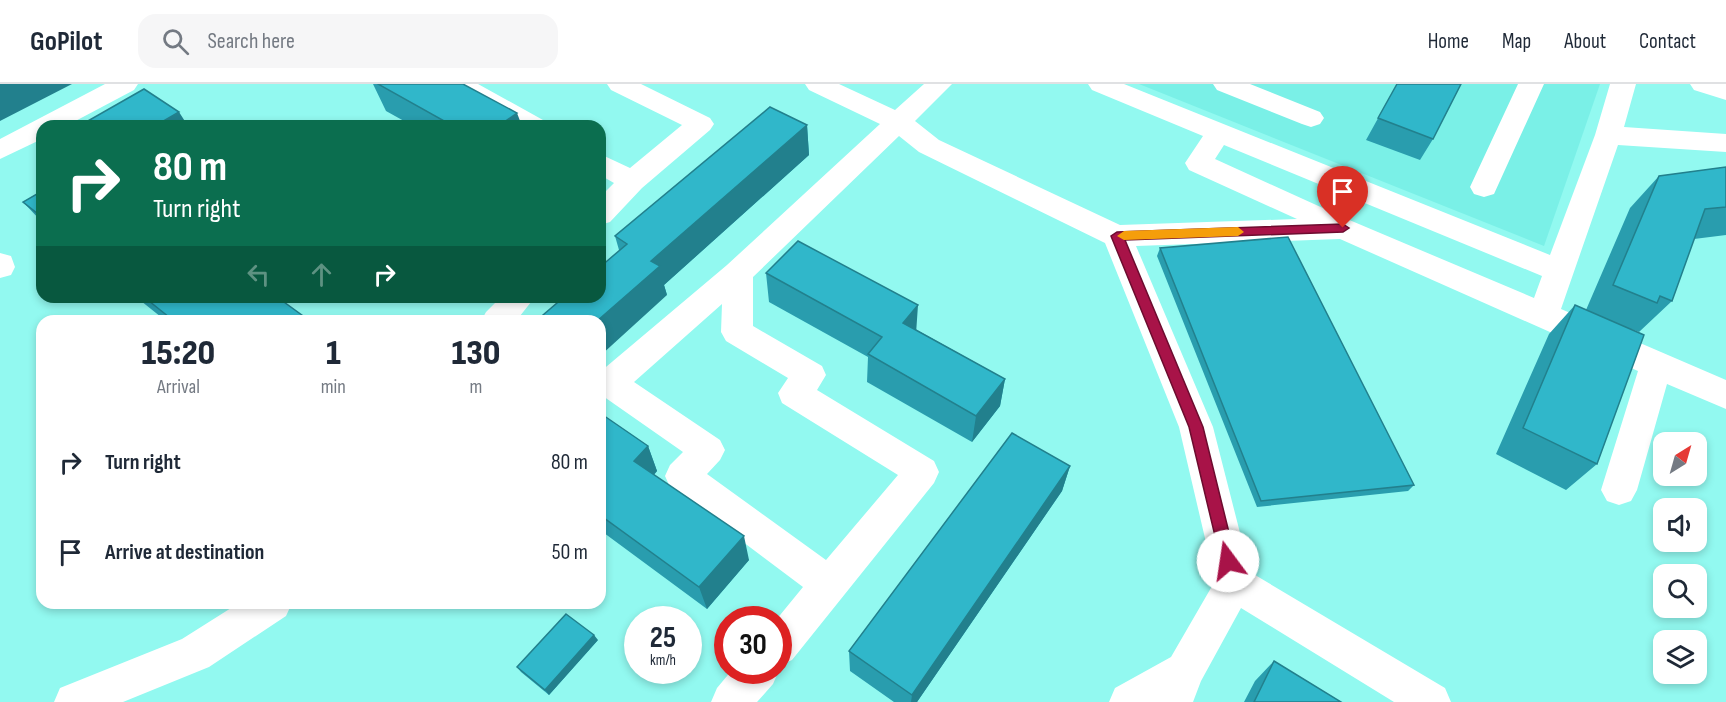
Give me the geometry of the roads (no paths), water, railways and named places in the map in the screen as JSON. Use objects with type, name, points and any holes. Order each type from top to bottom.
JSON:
[{"type":"street","points":[[57,120],[125,84]]},
{"type":"street","points":[[459,84],[523,120]]},
{"type":"street","points":[[606,209],[632,181],[701,124],[620,84]]},
{"type":"street","points":[[818,84],[900,123],[929,146],[1117,236],[1343,228]]},
{"type":"street","points":[[830,585],[682,476],[708,450],[610,383],[738,273],[939,84]]},
{"type":"street","points":[[1101,84],[1559,271]]},
{"type":"street","points":[[1226,84],[1311,117]]},
{"type":"street","points":[[1484,187],[1531,84]]},
{"type":"street","points":[[1543,315],[1608,135],[1623,84]]},
{"type":"street","points":[[1703,84],[1726,92]]},
{"type":"street","points":[[0,150],[36,131]]},
{"type":"street","points":[[1219,132],[1199,163],[1726,395]]},
{"type":"street","points":[[1608,135],[1726,144]]},
{"type":"street","points":[[606,166],[632,181]]},
{"type":"street","points":[[1117,236],[1196,427],[1234,583],[1179,687],[1129,702]]},
{"type":"street","points":[[738,273],[737,332],[810,375],[794,393],[922,472],[792,630]]},
{"type":"street","points":[[503,315],[514,303]]},
{"type":"street","points":[[1619,490],[1656,365]]},
{"type":"street","points":[[1234,583],[1431,702]]},
{"type":"street","points":[[74,702],[195,653],[264,609]]},
{"type":"street","points":[[731,702],[747,684]]}]
